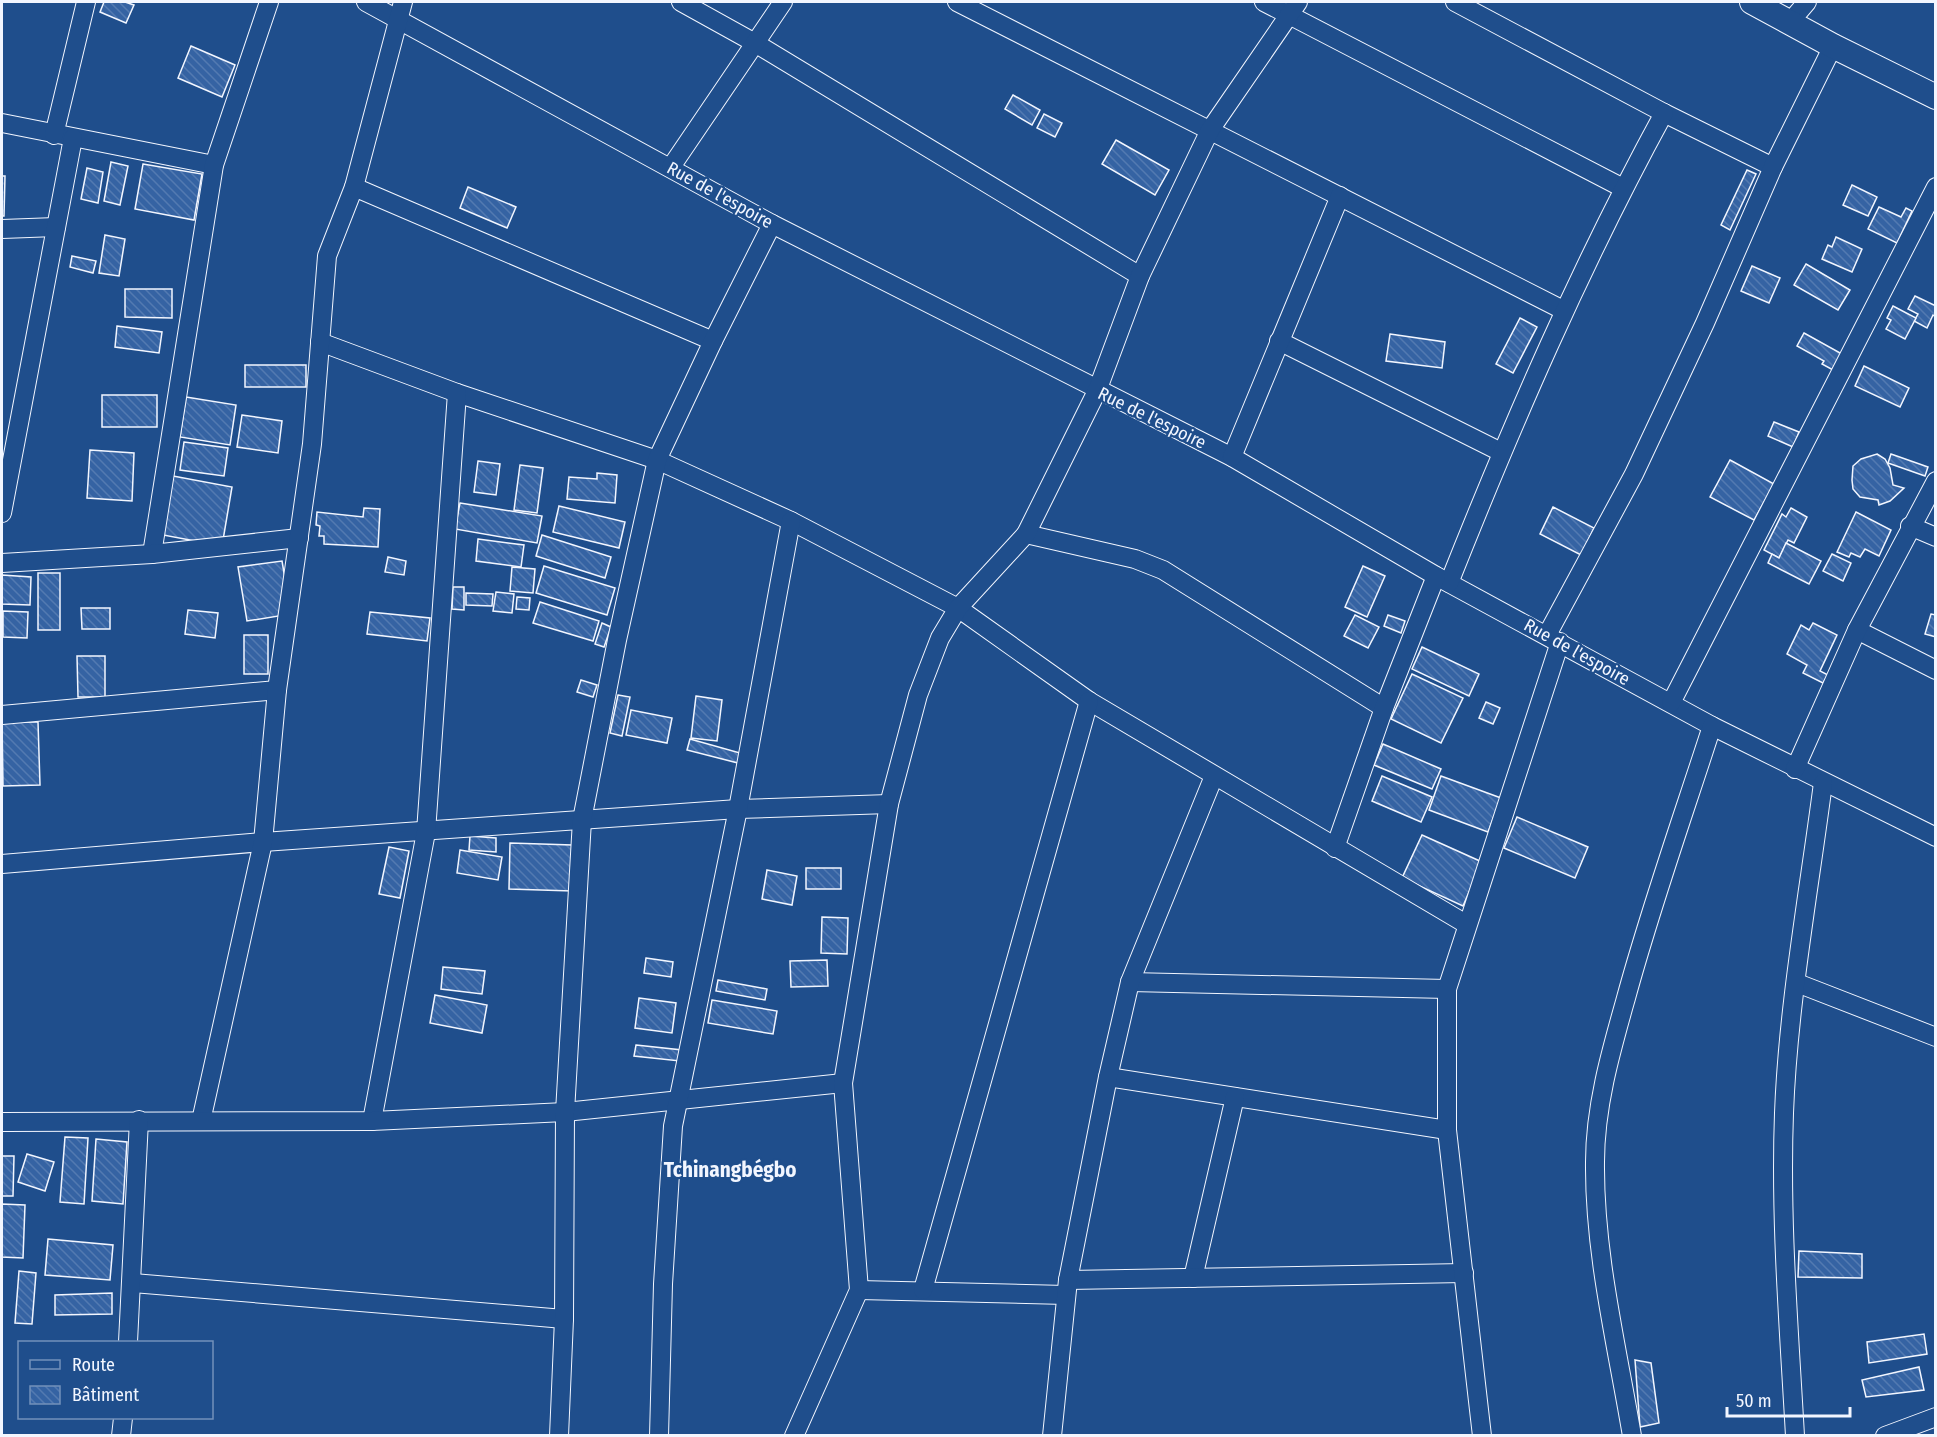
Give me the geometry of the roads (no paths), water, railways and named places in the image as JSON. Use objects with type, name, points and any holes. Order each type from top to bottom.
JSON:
[{"type":"main road","points":[[1752,2],[1935,97]]},
{"type":"street","points":[[54,135],[86,2]]},
{"type":"street","points":[[152,554],[214,165],[269,2]]},
{"type":"street","name":"Rue de l'espoire","points":[[366,2],[670,166],[772,224],[1097,391],[1232,457],[1443,579],[1712,726],[1935,837]]},
{"type":"street","points":[[201,1122],[263,842],[277,690],[312,444],[327,256],[354,187],[403,2]]},
{"type":"street","points":[[681,2],[754,43],[1140,276]]},
{"type":"street","points":[[670,166],[783,2]]},
{"type":"street","points":[[957,2],[1563,310]]},
{"type":"street","points":[[1264,2],[1294,8],[1623,188]]},
{"type":"street","points":[[1455,2],[1664,113],[1773,167]]},
{"type":"street","points":[[1790,22],[1807,2]]},
{"type":"street","points":[[794,1436],[859,1290],[843,1083],[889,804],[918,695],[940,638],[958,608],[1026,534],[1097,391],[1140,276],[1210,130],[1294,8]]},
{"type":"street","points":[[1482,1436],[1447,1130],[1447,988],[1553,639],[1706,323],[1773,167],[1833,46]]},
{"type":"street","points":[[1335,848],[1384,708],[1563,310],[1623,188],[1664,113]]},
{"type":"street","points":[[2,123],[214,165]]},
{"type":"street","points":[[2,513],[9,427],[56,227],[73,138]]},
{"type":"street","points":[[354,187],[713,341]]},
{"type":"street","points":[[1671,703],[1935,187]]},
{"type":"street","points":[[1232,457],[1340,196]]},
{"type":"street","points":[[559,1436],[564,1319],[564,1112],[582,820],[617,640],[657,460],[772,224]]},
{"type":"street","points":[[2,229],[56,227]]},
{"type":"street","points":[[1279,341],[1501,452]]},
{"type":"street","points":[[320,342],[457,393],[657,460],[791,521],[958,608],[1089,701],[1466,924]]},
{"type":"street","points":[[372,1121],[426,832],[457,393]]},
{"type":"street","points":[[1795,769],[1857,630],[1935,481]]},
{"type":"street","points":[[659,1436],[669,1161],[673,1126],[738,809],[791,521]]},
{"type":"street","points":[[1910,526],[1935,537]]},
{"type":"street","points":[[1026,534],[1135,559],[1162,570],[1384,708]]},
{"type":"street","points":[[2,562],[152,554],[299,538]]},
{"type":"street","points":[[1857,630],[1935,670]]},
{"type":"street","points":[[2,716],[277,690]]},
{"type":"street","points":[[923,1290],[1089,701]]},
{"type":"street","points":[[1632,1436],[1596,1217],[1595,1160],[1600,1110],[1609,1059],[1642,940],[1712,726]]},
{"type":"street","points":[[1052,1436],[1067,1288],[1108,1077],[1130,981],[1214,776]]},
{"type":"street","points":[[1795,1436],[1784,1236],[1784,1113],[1797,984],[1823,783]]},
{"type":"street","points":[[2,864],[263,842],[738,809],[889,804]]},
{"type":"street","points":[[1130,981],[1447,988]]},
{"type":"street","points":[[1797,984],[1935,1037]]},
{"type":"street","points":[[1108,1077],[1447,1130]]},
{"type":"street","points":[[2,1122],[372,1121],[564,1112],[843,1083]]},
{"type":"street","points":[[1193,1278],[1235,1097]]},
{"type":"street","points":[[128,1341],[133,1283],[139,1120]]},
{"type":"street","points":[[859,1290],[1067,1288],[1193,1278],[1464,1274]]},
{"type":"street","points":[[133,1283],[564,1319]]},
{"type":"street","points":[[1885,1436],[1935,1417]]},
{"type":"street","points":[[121,1436],[123,1419]]},
{"type":"district","name":"Tchinangbégbo","points":[[730,1170]]}]
